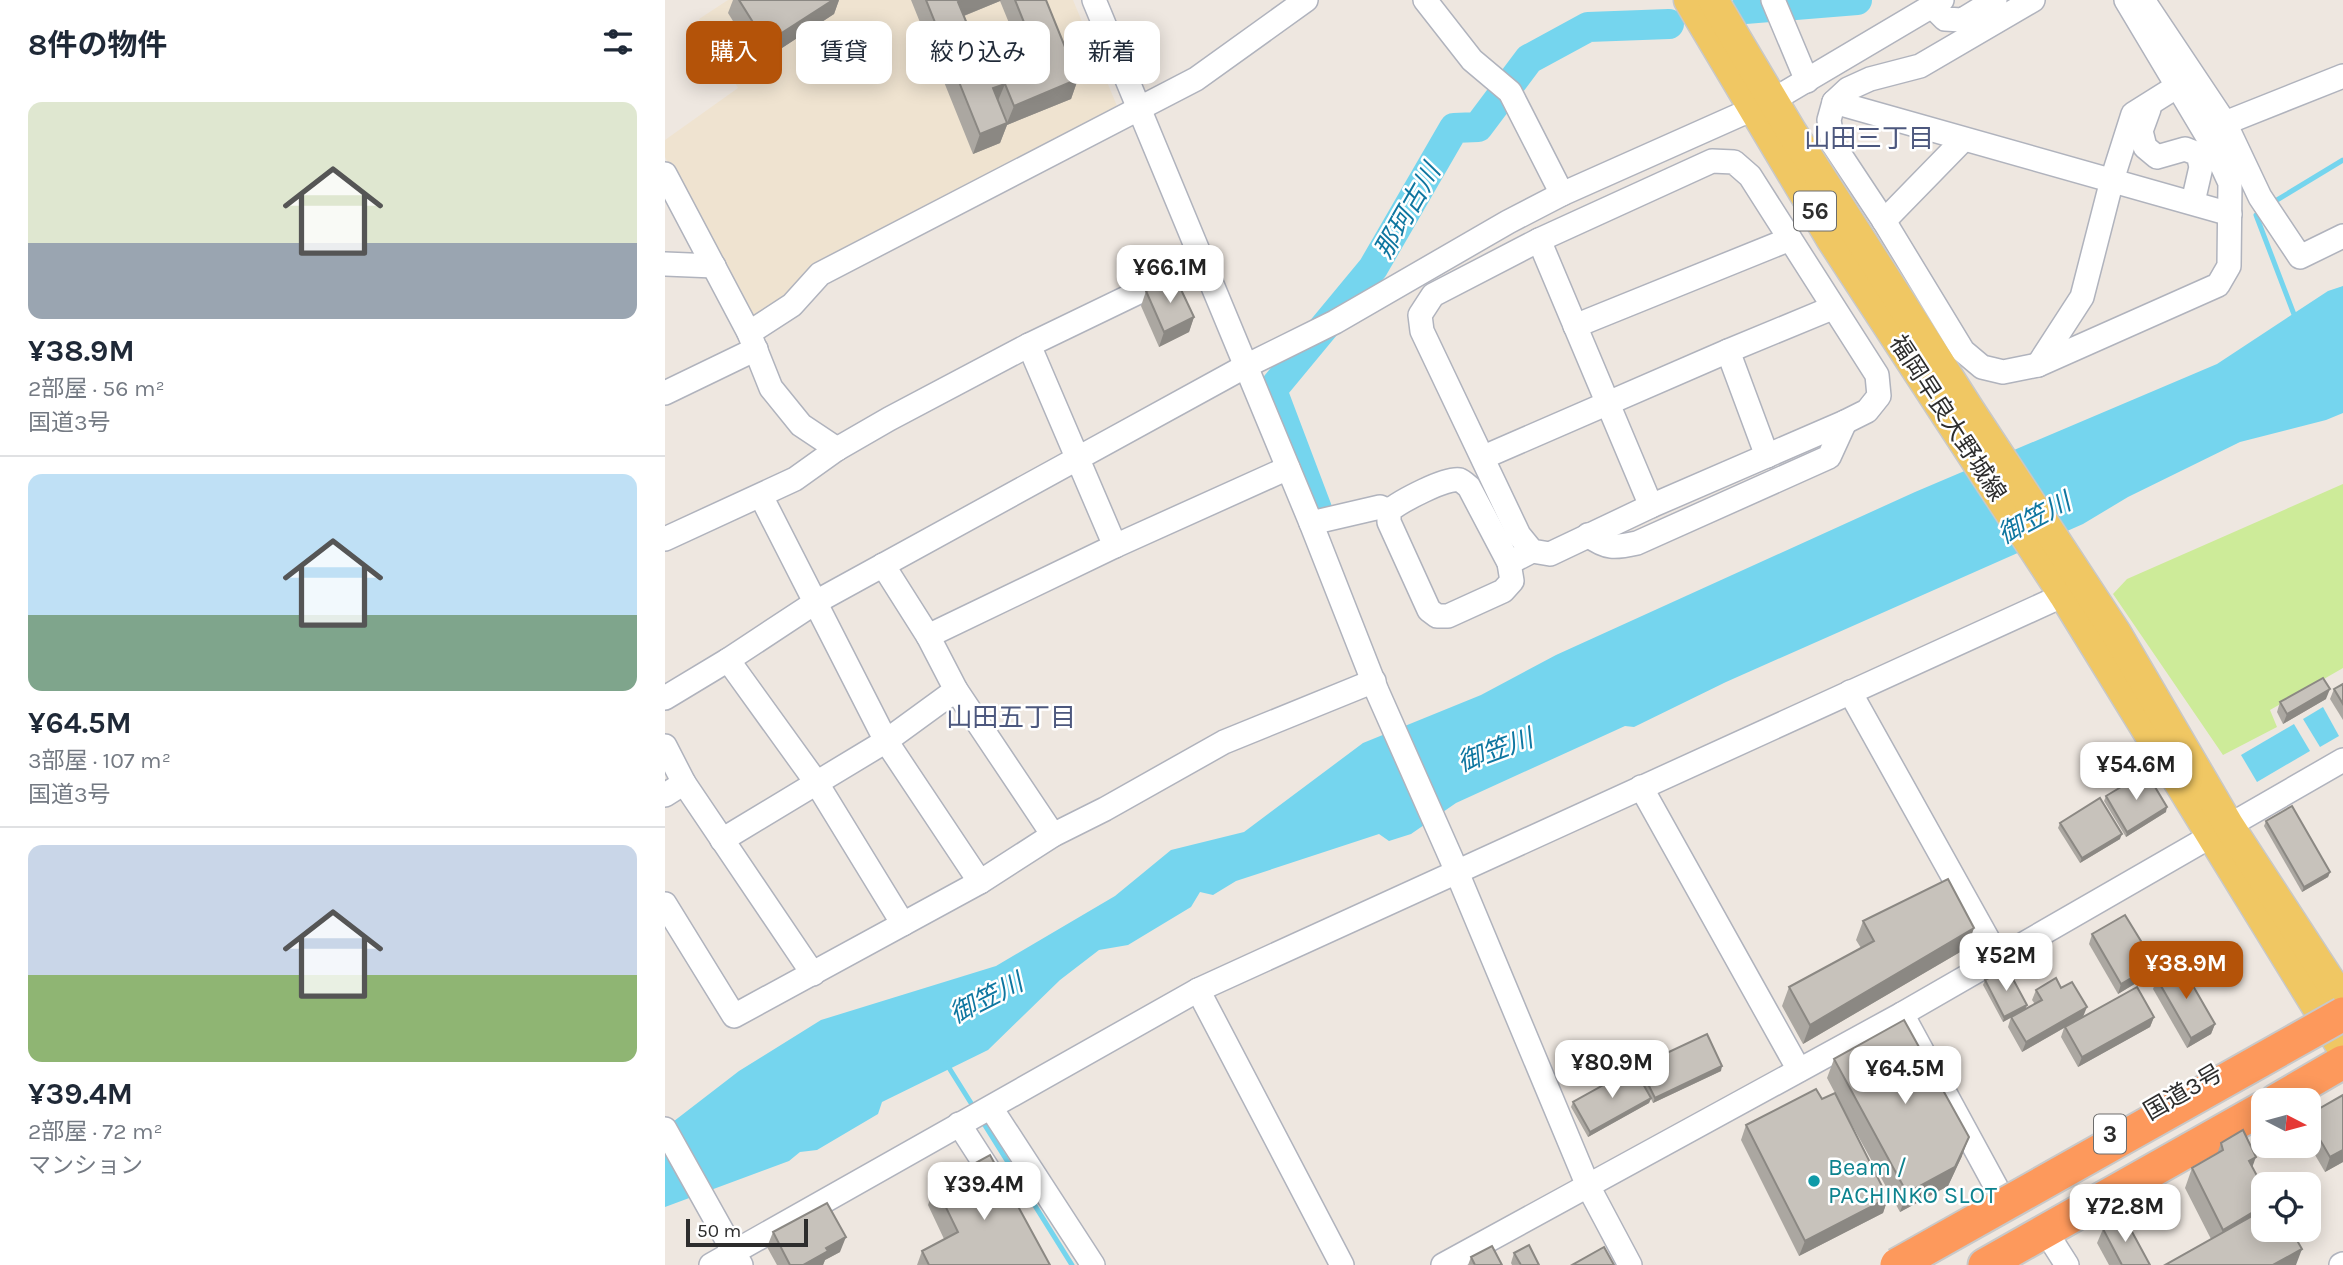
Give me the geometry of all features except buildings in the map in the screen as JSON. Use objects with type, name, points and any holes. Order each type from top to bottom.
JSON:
[{"type":"highway","name":"国道3号","points":[[1877,1265],[2339,1006]]},
{"type":"highway","points":[[1897,1265],[2339,1006]]},
{"type":"highway","points":[[1943,1265],[2343,1040]]},
{"type":"highway","points":[[2298,1088],[2343,1062]]},
{"type":"highway","name":"3","points":[[1985,1265],[2251,1115]]},
{"type":"main road","name":"福岡早良大野城線","points":[[1689,0],[1763,104],[2106,641],[2220,832],[2339,1006],[2343,1049]]},
{"type":"main road","name":"福岡早良大野城線","points":[[1713,0],[1763,104]]},
{"type":"main road","name":"福岡早良大野城線","points":[[1959,414],[2064,595],[2106,641]]},
{"type":"street","points":[[1094,0],[1311,523],[1375,686],[1588,1185],[1630,1265]]},
{"type":"street","points":[[665,393],[752,341],[792,305],[820,274],[1196,79],[1306,0]]},
{"type":"street","points":[[1425,0],[1472,60],[1510,92],[1562,194]]},
{"type":"street","points":[[1773,0],[1807,81]]},
{"type":"street","points":[[665,698],[816,602],[1246,366],[1335,322],[1508,222],[1562,194],[1763,104],[1807,81],[1937,3],[1945,19],[1962,20],[1995,0]]},
{"type":"street","points":[[2033,0],[1920,66],[1870,79],[1847,89],[1834,102],[1829,120],[1833,144],[1884,221],[1963,351],[1982,367],[2003,372],[2038,365],[2218,285],[2229,266],[2230,183],[2212,144],[2126,0]]},
{"type":"street","points":[[2143,0],[2225,123],[2260,197],[2300,257],[2343,236]]},
{"type":"street","points":[[2225,123],[2343,76]]},
{"type":"street","points":[[2038,365],[2082,297],[2112,180],[2133,114],[2176,87]]},
{"type":"street","points":[[1834,102],[2230,214]]},
{"type":"street","points":[[2150,104],[2141,131],[2144,147],[2157,157],[2185,149],[2197,155],[2201,167],[2193,202]]},
{"type":"street","points":[[1884,221],[1963,140]]},
{"type":"street","points":[[1509,563],[1532,551],[1550,554],[1651,506],[1845,422],[1867,411],[1879,396],[1877,376],[1750,176],[1734,162],[1712,161],[1539,240],[1433,295],[1420,315],[1422,331],[1519,536],[1532,551]]},
{"type":"street","points":[[665,174],[752,341],[771,388],[801,425],[837,449]]},
{"type":"street","points":[[1575,326],[1790,239]]},
{"type":"street","points":[[1539,240],[1651,506]]},
{"type":"street","points":[[665,540],[795,479],[837,449],[1029,345],[1201,262]]},
{"type":"street","points":[[665,264],[714,266]]},
{"type":"street","points":[[1483,457],[1832,308]]},
{"type":"street","points":[[1029,345],[1115,546]]},
{"type":"street","points":[[1728,351],[1767,456]]},
{"type":"street","points":[[1588,535],[1601,545],[1618,547],[1637,543],[1674,527],[1829,457],[1845,422]]},
{"type":"street","points":[[928,636],[1115,546],[1288,468]]},
{"type":"street","points":[[1450,480],[1461,480],[1469,487],[1509,563],[1512,581],[1503,592],[1447,615],[1437,616],[1429,610],[1389,522],[1389,511],[1396,505],[1450,480]]},
{"type":"street","points":[[761,496],[886,741],[979,882]]},
{"type":"street","points":[[1311,523],[1380,507],[1389,511]]},
{"type":"street","points":[[883,565],[928,636],[956,690],[1053,835]]},
{"type":"street","points":[[711,1265],[737,1259],[959,1124],[1198,990],[1453,865],[1641,788],[2064,595]]},
{"type":"street","points":[[728,660],[816,782],[903,924]]},
{"type":"street","points":[[665,904],[734,1016],[979,882],[1053,835],[1224,742],[1375,686]]},
{"type":"street","points":[[722,840],[886,741],[956,690]]},
{"type":"street","points":[[1850,692],[1999,959]]},
{"type":"street","points":[[665,746],[675,789],[722,840],[813,974]]},
{"type":"street","points":[[1443,1265],[1902,1014],[2343,760]]},
{"type":"street","points":[[1641,788],[1799,1070]]},
{"type":"street","points":[[1198,990],[1342,1265]]},
{"type":"street","points":[[1902,1014],[2001,1196]]},
{"type":"street","points":[[991,1108],[1093,1265]]},
{"type":"street","points":[[959,1124],[1012,1206]]},
{"type":"street","points":[[665,1129],[737,1259]]},
{"type":"street","points":[[2046,1231],[2067,1265]]},
{"type":"shaded area","points":[[728,0],[1073,0],[1082,21],[1064,21],[1064,84],[1108,84],[1117,106],[1111,123],[788,302],[749,320],[665,157],[665,140],[738,88],[736,84],[782,84],[782,21],[699,19]]},
{"type":"green space","points":[[2343,484],[2343,668],[2270,710],[2277,727],[2223,755],[2113,594],[2127,579]]},
{"type":"water","name":"御笠川","points":[[2343,286],[2343,413],[2326,420],[2240,442],[2128,497],[2083,524],[1726,682],[1634,727],[1625,726],[1456,803],[1411,834],[1389,841],[1379,834],[1236,881],[1213,895],[1200,892],[1191,907],[1128,945],[1099,950],[1060,980],[988,1050],[882,1102],[878,1114],[817,1150],[800,1152],[789,1161],[665,1207],[665,1128],[739,1071],[821,1020],[996,966],[1115,896],[1171,850],[1244,832],[1363,743],[1481,695],[1556,655],[1915,492],[2217,364],[2328,291]]},
{"type":"water","points":[[2323,707],[2339,736],[2320,747],[2303,719]]},
{"type":"water","points":[[2294,724],[2310,751],[2257,782],[2241,755]]},
{"type":"waterway","name":"那珂古川","points":[[1745,9],[1857,0]]},
{"type":"waterway","name":"那珂古川","points":[[1317,509],[1272,390],[1373,268],[1454,128],[1478,127],[1529,59],[1588,27],[1669,24]]},
{"type":"waterway","points":[[2272,203],[2343,160]]},
{"type":"waterway","points":[[2262,211],[2256,215],[2295,317]]},
{"type":"waterway","points":[[946,1063],[976,1111]]},
{"type":"waterway","points":[[981,1119],[1072,1265]]},
{"type":"place","name":"Beam / PACHINKO SLOT","points":[[1814,1181]]},
{"type":"district","name":"山田三丁目","points":[[1869,138]]},
{"type":"district","name":"山田五丁目","points":[[1011,717]]}]
